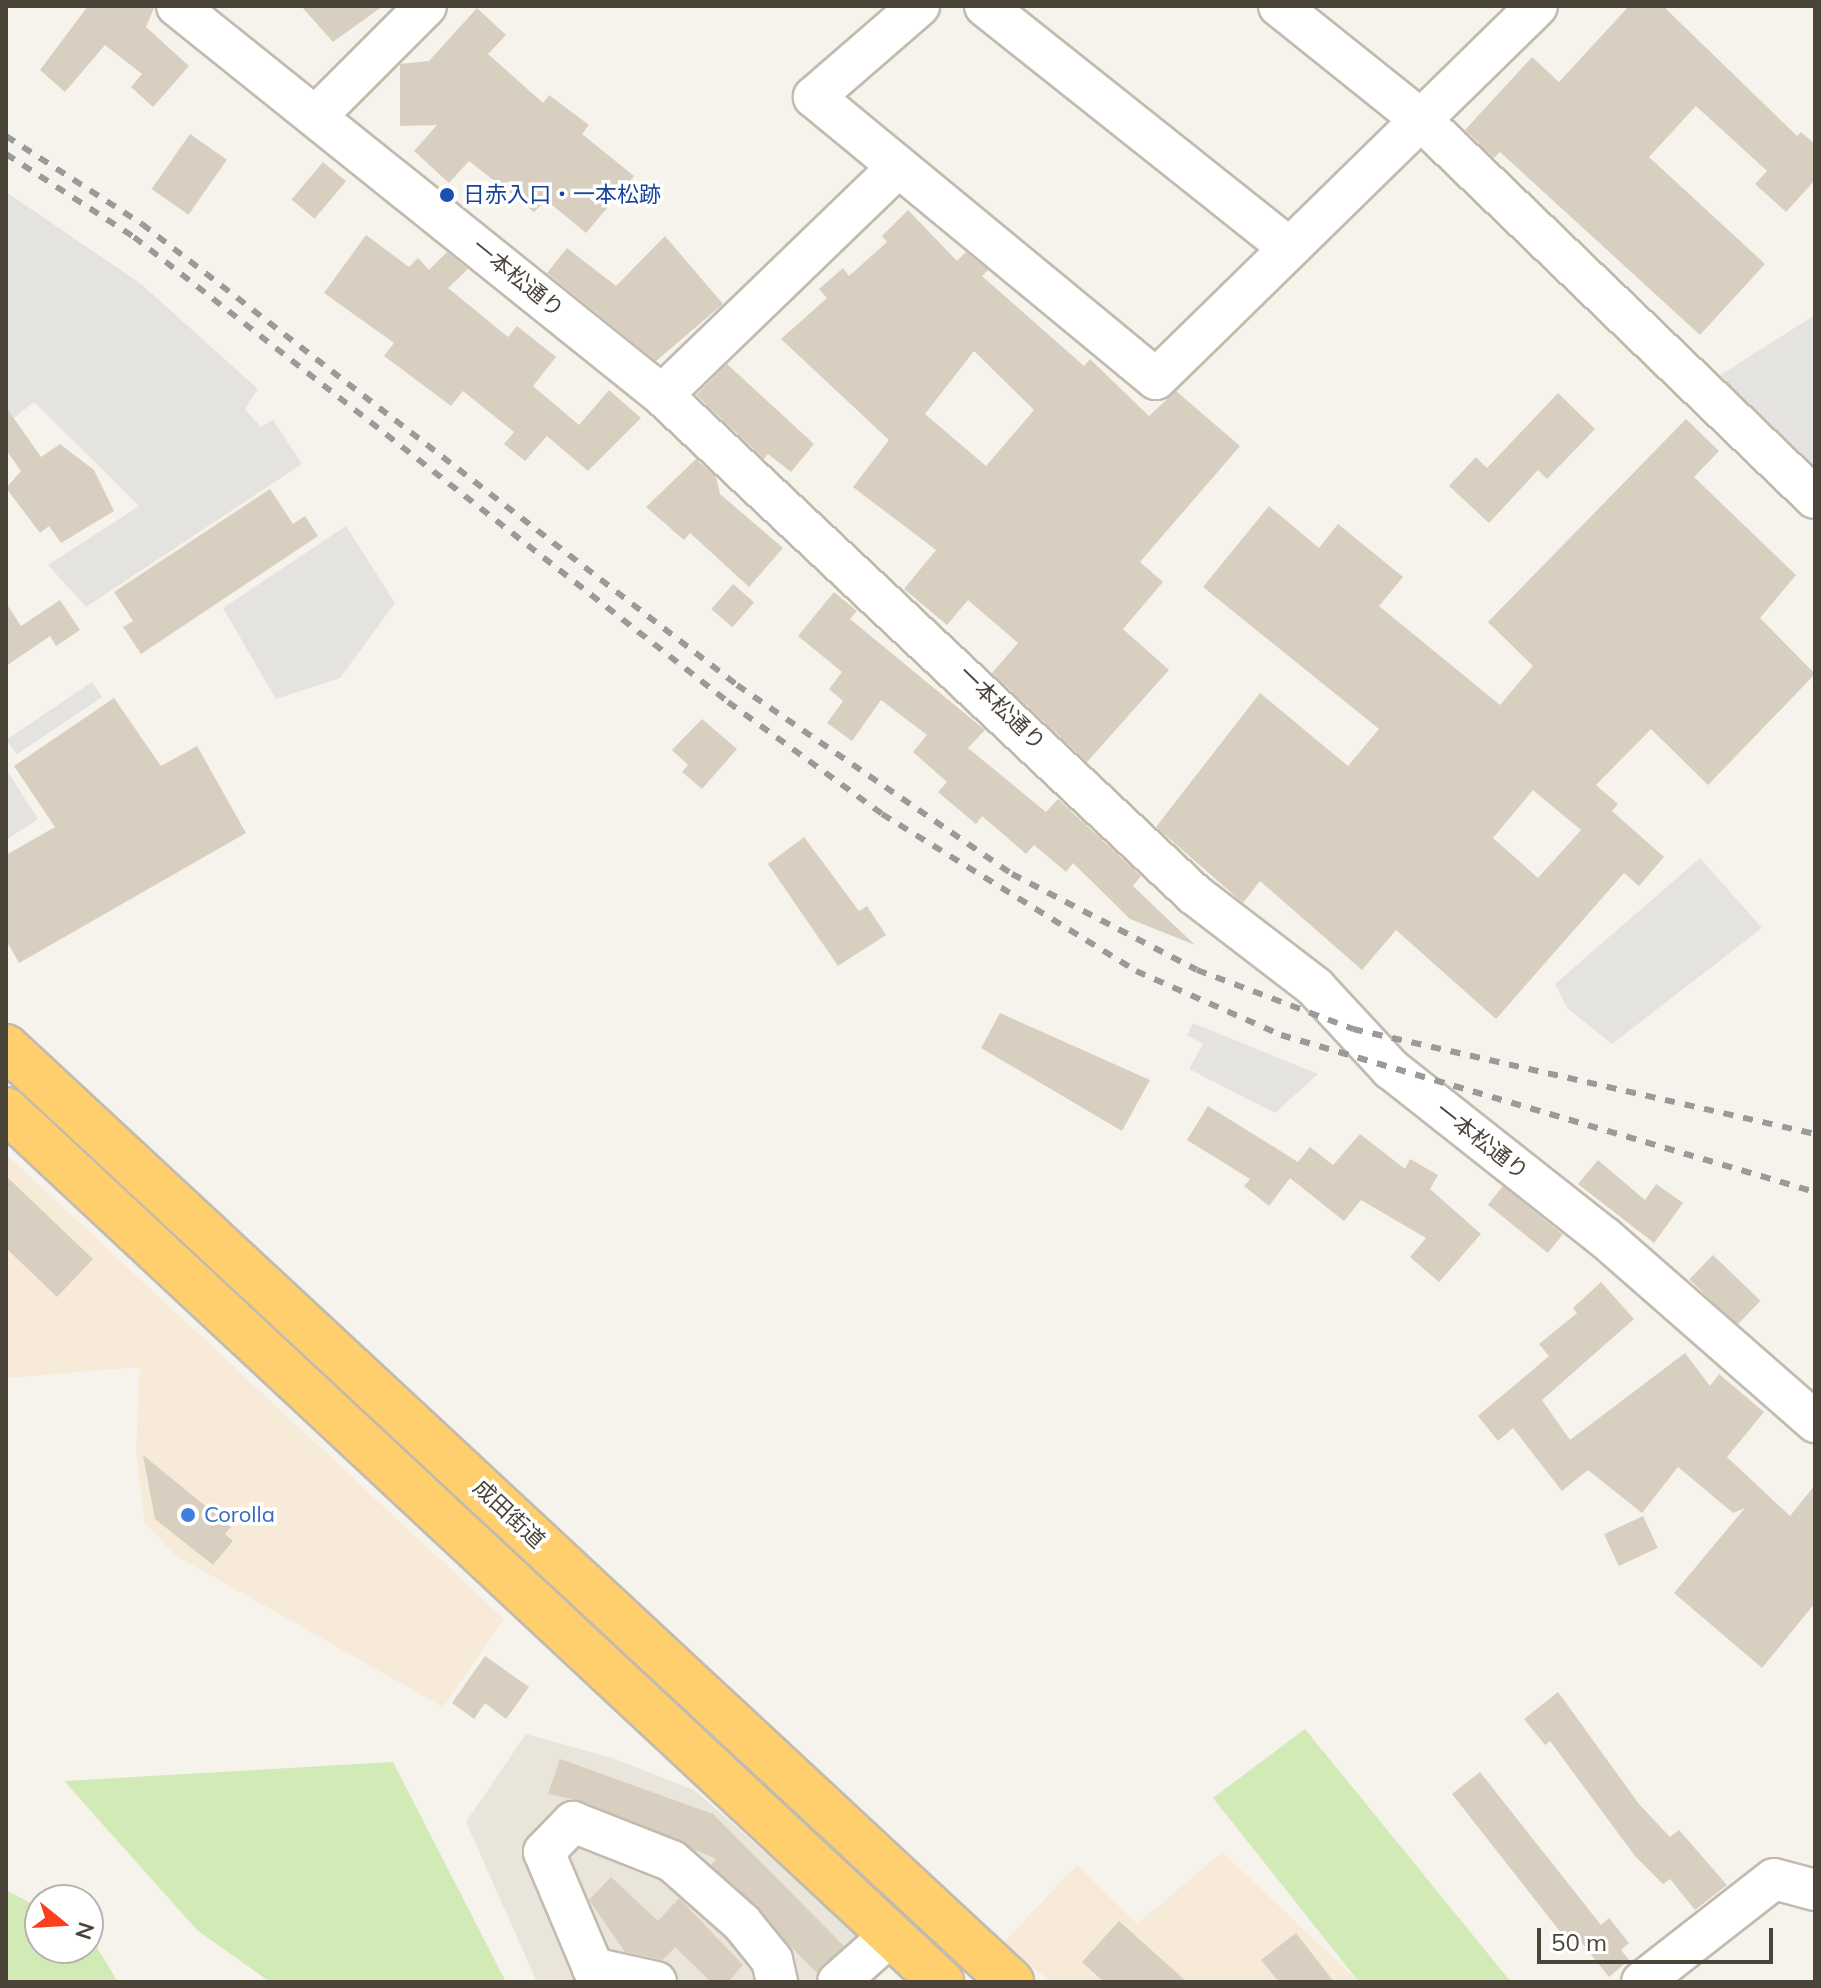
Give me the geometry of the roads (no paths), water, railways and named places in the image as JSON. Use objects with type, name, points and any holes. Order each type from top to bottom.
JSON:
[{"type":"highway","name":"成田街道","points":[[6,1047],[1011,1982]]},
{"type":"highway","points":[[6,1110],[941,1982]]},
{"type":"street","name":"一本松通り","points":[[177,6],[317,115],[662,395],[1194,894],[1315,987],[1391,1069],[1604,1237],[1815,1422]]},
{"type":"street","points":[[317,115],[426,6]]},
{"type":"street","points":[[919,6],[814,97],[1156,379],[1537,6]]},
{"type":"street","points":[[985,6],[1289,248]]},
{"type":"street","points":[[1279,6],[1420,119],[1815,498]]},
{"type":"street","points":[[662,395],[897,168]]},
{"type":"street","points":[[656,1982],[593,1968],[544,1852],[573,1822],[672,1861],[742,1923],[772,1960],[777,1982]]},
{"type":"street","points":[[1642,1982],[1774,1879],[1815,1890]]},
{"type":"street","points":[[838,1982],[891,1935]]},
{"type":"railway","points":[[6,136],[142,224],[737,685],[1012,874],[1197,970],[1353,1029],[1815,1134]]},
{"type":"railway","points":[[6,154],[134,237],[728,702],[882,814],[1136,971],[1281,1035],[1815,1192]]},
{"type":"place","name":"日赤入口・一本松跡","points":[[447,195]]},
{"type":"place","name":"Corolla","points":[[188,1515]]}]
